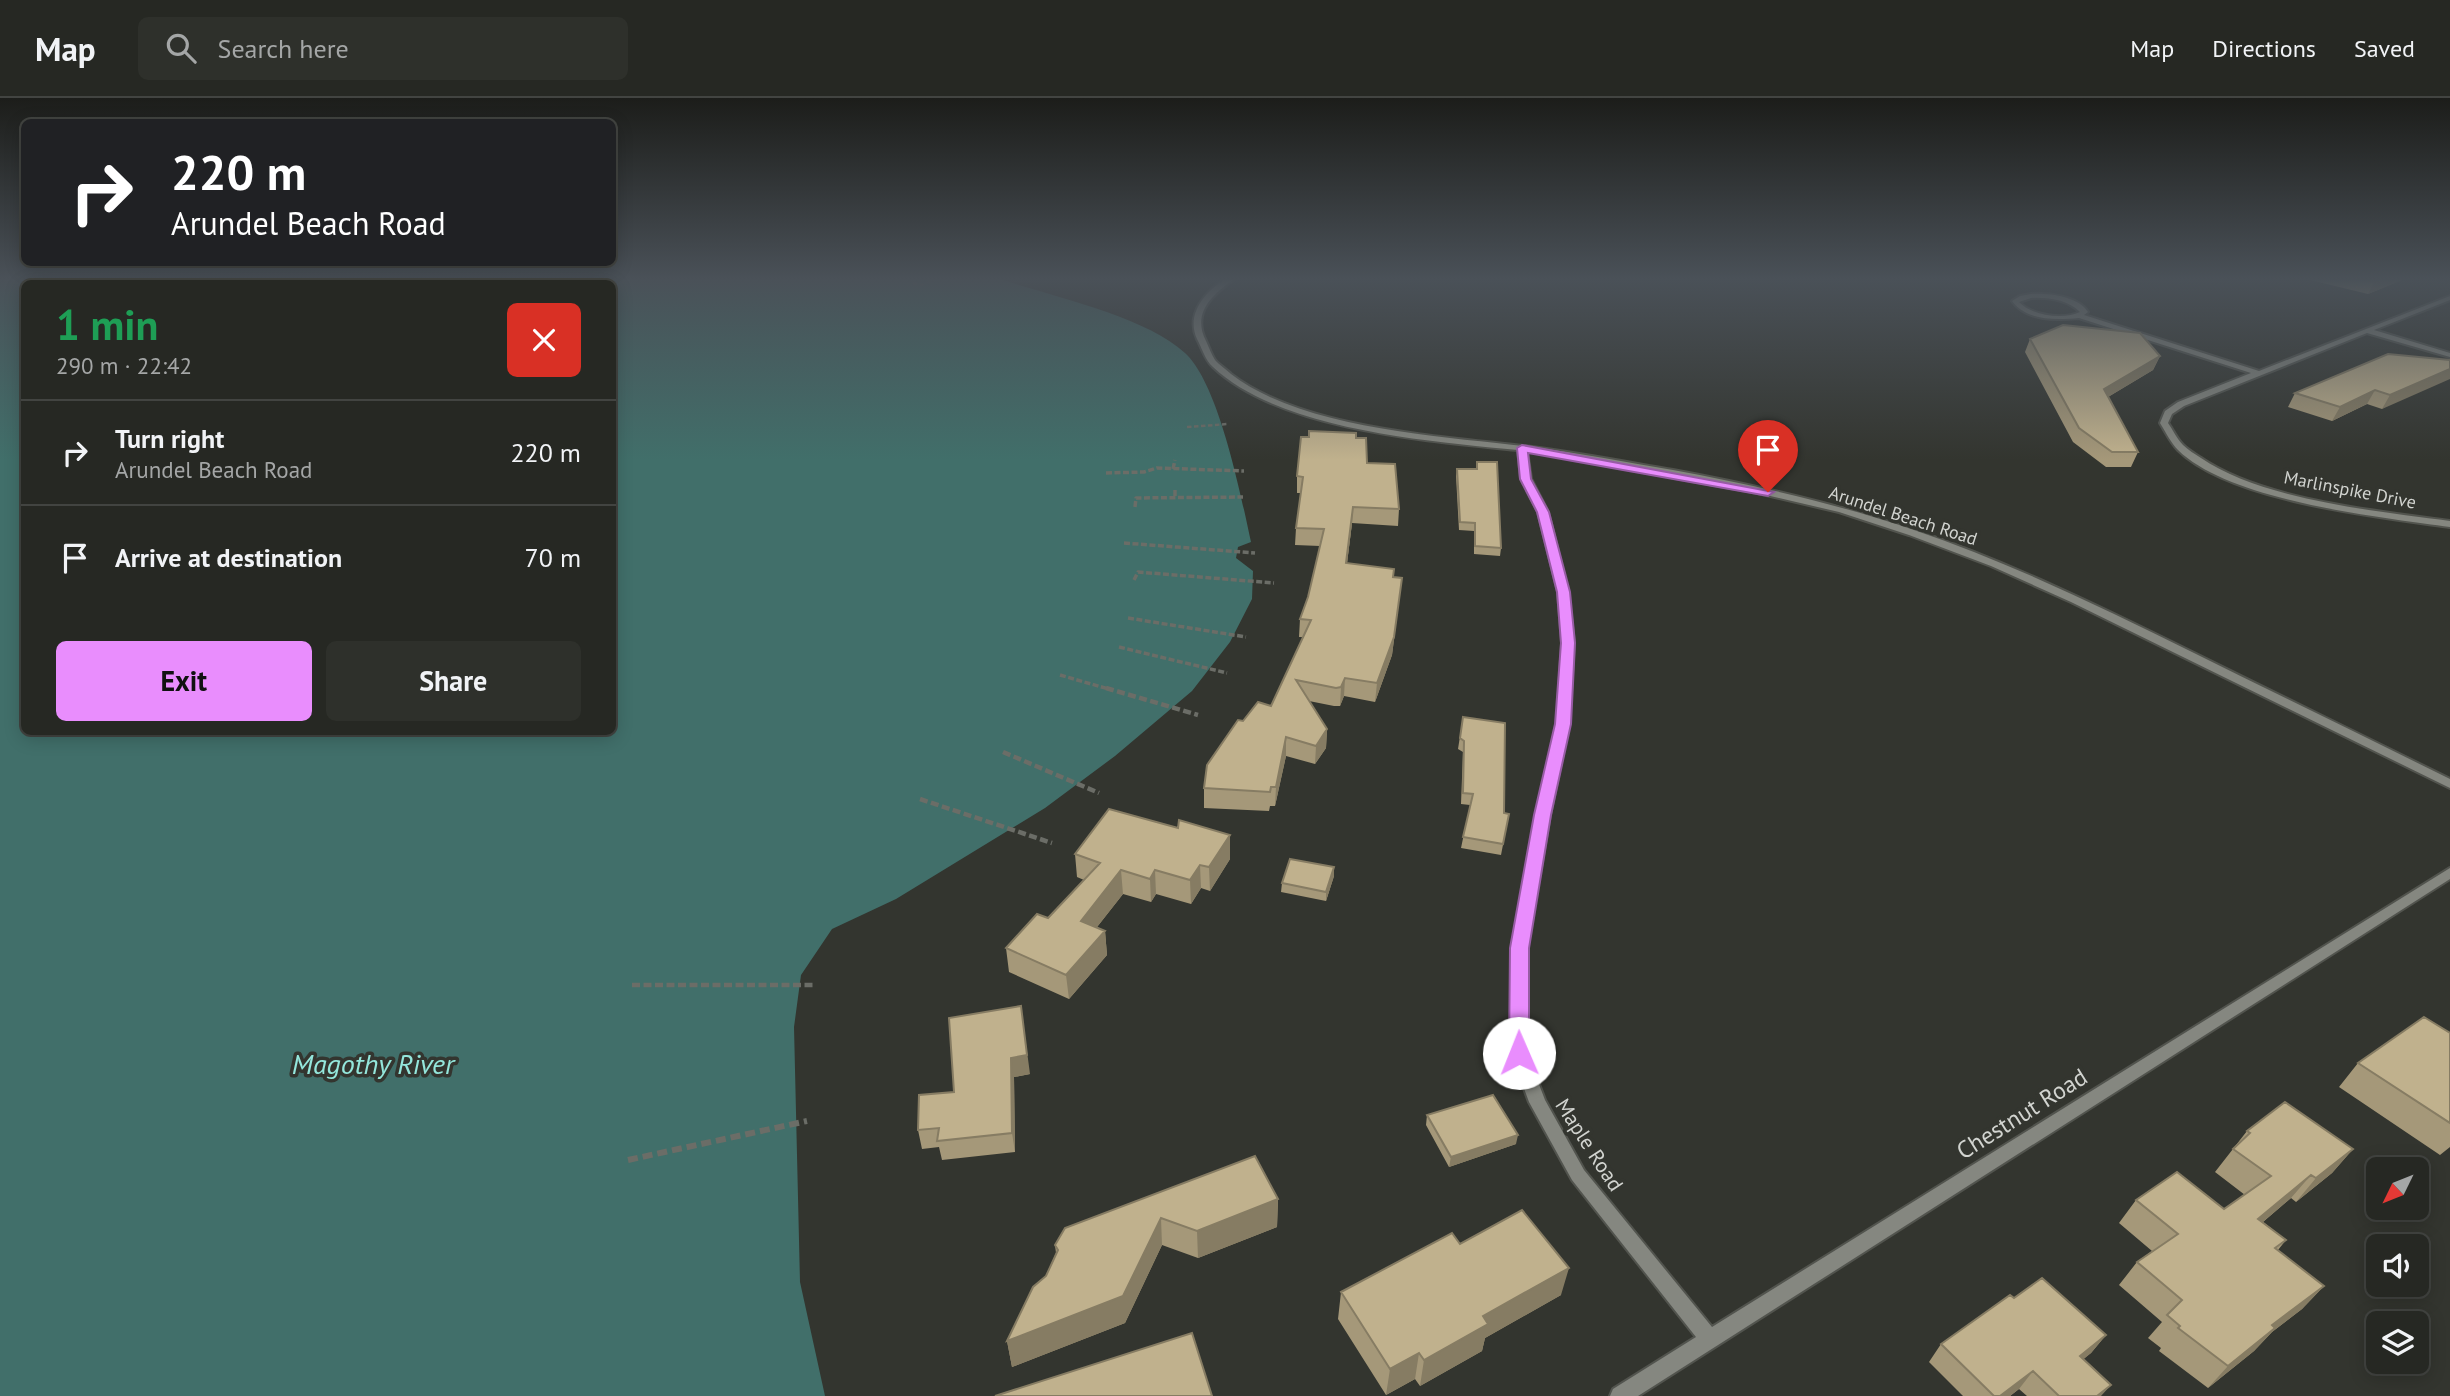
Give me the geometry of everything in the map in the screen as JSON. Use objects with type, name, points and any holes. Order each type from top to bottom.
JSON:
[{"type":"street","name":"Arundel Beach Road","points":[[1199,339],[1207,356],[1235,381],[1301,409],[1357,426],[1429,440],[1522,448],[1783,496],[1871,519],[1944,544],[2092,607],[2450,784]]},
{"type":"street","points":[[2150,339],[2258,373]]},
{"type":"street","name":"Marlinspike Drive","points":[[2348,339],[2180,404],[2168,413],[2164,423],[2168,435],[2179,448],[2201,462],[2272,492],[2342,508],[2450,524]]},
{"type":"street","points":[[2394,339],[2450,355]]},
{"type":"street","name":"Maple Road","points":[[1522,448],[1525,479],[1543,512],[1563,592],[1568,643],[1563,724],[1543,815],[1520,948],[1519,1053],[1537,1102],[1578,1175],[1710,1340]]},
{"type":"street","name":"Chestnut Road","points":[[1620,1396],[2450,873]]},
{"type":"path","points":[[1187,427],[1228,424]]},
{"type":"path","points":[[1173,469],[1175,460]]},
{"type":"path","points":[[1106,473],[1173,469],[1244,471]]},
{"type":"path","points":[[1175,490],[1175,498]]},
{"type":"path","points":[[1135,507],[1136,498],[1242,497]]},
{"type":"path","points":[[1124,543],[1255,553]]},
{"type":"path","points":[[1134,580],[1138,572],[1274,583]]},
{"type":"path","points":[[1128,618],[1246,637]]},
{"type":"path","points":[[1119,647],[1227,673]]},
{"type":"path","points":[[1060,675],[1198,715]]},
{"type":"path","points":[[1003,752],[1099,793]]},
{"type":"path","points":[[920,799],[1052,843]]},
{"type":"path","points":[[632,985],[814,985]]},
{"type":"path","points":[[628,1160],[807,1121]]},
{"type":"water","name":"Magothy River","points":[[0,339],[21,339],[21,735],[616,735],[616,339],[1165,339],[1185,353],[1197,368],[1208,389],[1227,442],[1251,542],[1238,547],[1236,558],[1253,571],[1252,599],[1230,642],[1192,691],[1115,756],[1045,808],[896,899],[832,929],[801,975],[794,1027],[800,1282],[825,1396],[0,1396]]},
{"type":"building","points":[[2030,339],[2145,339],[2160,356],[2104,389],[2138,452],[2112,452],[2079,428]]},
{"type":"building","points":[[2388,354],[2450,360],[2450,369],[2390,395],[2375,390],[2340,407],[2295,393]]},
{"type":"building","points":[[1309,431],[1356,433],[1356,438],[1366,438],[1367,463],[1395,464],[1399,509],[1353,507],[1346,563],[1394,569],[1393,577],[1402,578],[1394,637],[1377,683],[1345,678],[1341,687],[1336,688],[1296,680],[1327,729],[1316,746],[1286,737],[1276,787],[1271,787],[1270,792],[1204,788],[1207,765],[1238,720],[1243,721],[1258,702],[1271,706],[1311,620],[1300,619],[1324,529],[1296,528],[1303,477],[1297,476],[1301,437],[1309,437]]},
{"type":"building","points":[[1477,462],[1497,462],[1501,548],[1475,546],[1475,523],[1460,522],[1457,469],[1477,469]]},
{"type":"building","points":[[1463,717],[1505,723],[1504,813],[1509,814],[1503,844],[1463,837],[1473,794],[1463,793],[1464,741],[1460,738]]},
{"type":"building","points":[[1109,809],[1178,828],[1179,820],[1230,835],[1209,867],[1200,865],[1190,880],[1155,870],[1150,879],[1121,870],[1081,921],[1105,931],[1066,975],[1006,948],[1037,914],[1048,918],[1100,863],[1075,854]]},
{"type":"building","points":[[1290,859],[1334,867],[1326,892],[1282,883]]},
{"type":"building","points":[[1021,1006],[1027,1055],[1011,1058],[1012,1133],[937,1141],[939,1128],[918,1130],[919,1095],[954,1092],[949,1018]]},
{"type":"building","points":[[2424,1017],[2450,1033],[2450,1123],[2358,1063]]},
{"type":"building","points":[[1493,1095],[1518,1135],[1451,1157],[1427,1115]]},
{"type":"building","points":[[2285,1102],[2353,1149],[2316,1178],[2311,1175],[2258,1219],[2286,1240],[2275,1248],[2324,1286],[2272,1325],[2275,1328],[2228,1366],[2178,1328],[2180,1326],[2167,1315],[2182,1300],[2137,1262],[2178,1234],[2136,1200],[2177,1172],[2224,1209],[2271,1176],[2233,1149],[2250,1133],[2247,1131]]},
{"type":"building","points":[[1255,1156],[1278,1199],[1197,1231],[1161,1218],[1123,1296],[1007,1341],[1033,1287],[1046,1276],[1058,1250],[1055,1245],[1065,1228]]},
{"type":"building","points":[[1522,1210],[1569,1268],[1483,1316],[1488,1324],[1424,1360],[1419,1353],[1390,1369],[1341,1292],[1452,1233],[1460,1244]]},
{"type":"building","points":[[2042,1278],[2106,1335],[2080,1356],[2111,1385],[2097,1396],[2059,1396],[2033,1371],[2000,1396],[1994,1396],[1941,1344],[2010,1295],[2014,1298]]},
{"type":"building","points":[[1192,1333],[1212,1396],[995,1396]]},
{"type":"route","points":[[1519,1053],[1520,948],[1543,815],[1563,724],[1568,643],[1563,592],[1543,512],[1525,479],[1522,448],[1635,466],[1768,492]]}]
